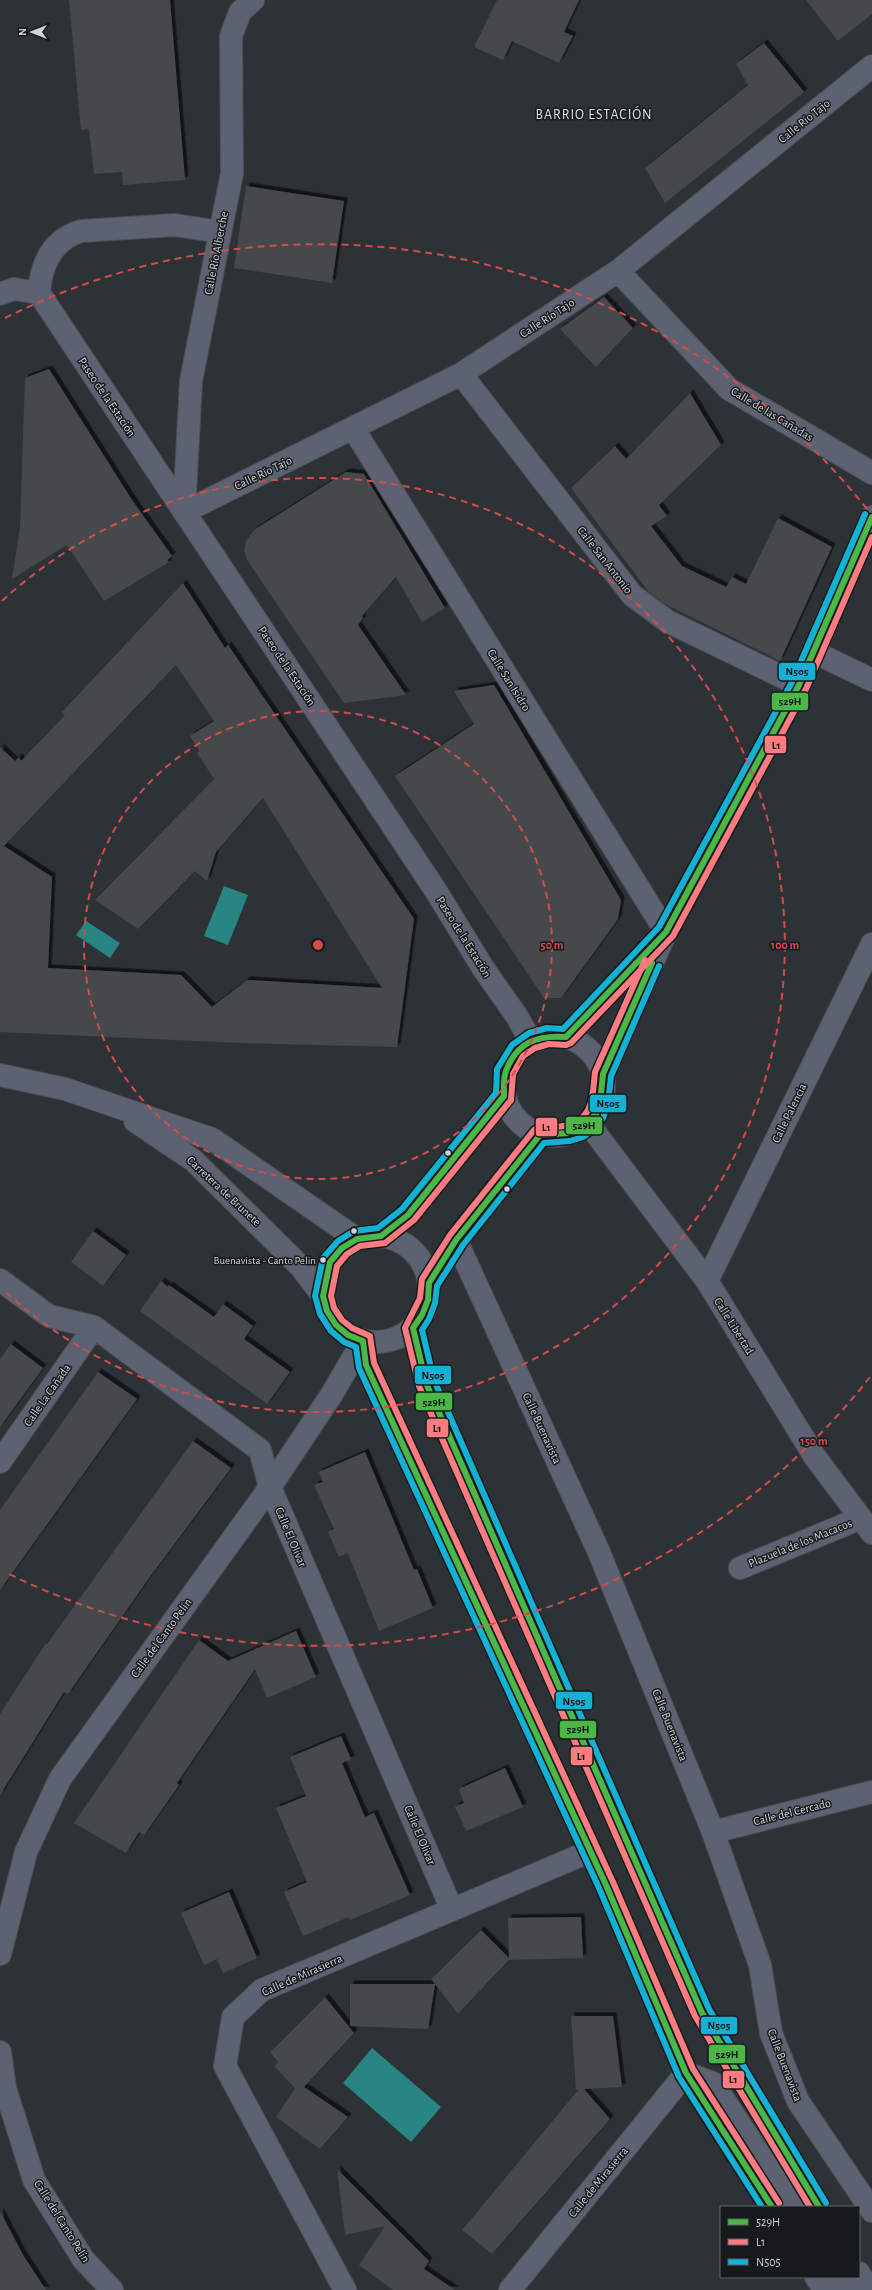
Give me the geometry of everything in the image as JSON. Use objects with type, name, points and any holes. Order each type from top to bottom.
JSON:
[{"type":"street","name":"Calle Río Alberche","points":[[184,512],[191,381],[232,173],[231,36],[240,12],[253,0]]},
{"type":"street","name":"Calle Río Tajo","points":[[184,512],[461,374],[618,271],[872,66]]},
{"type":"street","points":[[0,294],[14,289],[39,293],[40,275],[48,256],[67,236],[81,231],[174,225],[220,232]]},
{"type":"street","name":"Calle de las Cañadas","points":[[618,271],[729,389],[872,473]]},
{"type":"street","name":"Paseo de la Estación","points":[[39,293],[436,891],[483,968],[516,1015],[531,1041]]},
{"type":"street","name":"Calle San Antonio","points":[[461,374],[632,595],[667,621],[799,685]]},
{"type":"street","name":"Calle San Isidro","points":[[353,428],[666,932]]},
{"type":"street","points":[[603,1074],[666,932],[799,685],[872,517]]},
{"type":"street","points":[[814,652],[872,680]]},
{"type":"street","points":[[566,1037],[666,932]]},
{"type":"street","name":"Calle Palencia","points":[[707,1281],[872,944]]},
{"type":"street","points":[[548,1036],[566,1037],[584,1045],[596,1058],[603,1074],[604,1094],[598,1111],[588,1123],[578,1131],[560,1137],[540,1135],[523,1127],[512,1115],[504,1096],[505,1072],[517,1051],[531,1041],[548,1036]]},
{"type":"street","name":"Carretera de Brunete","points":[[0,1075],[64,1089],[110,1103],[212,1139],[357,1239]]},
{"type":"street","points":[[382,1236],[408,1215],[504,1096]]},
{"type":"street","name":"Carretera de Brunete","points":[[110,1103],[193,1160],[301,1268],[323,1296]]},
{"type":"street","name":"Calle Libertad","points":[[588,1123],[707,1281],[815,1457],[866,1526]]},
{"type":"street","points":[[429,1283],[456,1240],[540,1135]]},
{"type":"street","points":[[369,1236],[382,1236],[399,1241],[414,1251],[424,1266],[429,1283],[428,1300],[422,1315],[413,1328],[391,1341],[363,1341],[348,1335],[336,1325],[327,1311],[323,1296],[330,1262],[342,1248],[357,1239],[369,1236]]},
{"type":"street","name":"Calle Buenavista","points":[[456,1240],[598,1550],[713,1832],[760,1965],[770,2033],[798,2101],[872,2211]]},
{"type":"street","name":"Calle El Olivar","points":[[0,1280],[49,1316],[94,1327],[260,1450],[270,1487],[452,1910]]},
{"type":"street","name":"Calle La Cañada","points":[[0,1462],[94,1327]]},
{"type":"street","points":[[413,1328],[426,1383],[702,2014],[818,2206]]},
{"type":"street","points":[[363,1341],[366,1365],[590,1851],[686,2073],[771,2206]]},
{"type":"street","name":"Calle del Canto Pelín","points":[[0,1954],[26,1852],[60,1779],[270,1487],[332,1394],[363,1341]]},
{"type":"street","name":"Plazuela de los Macacos","points":[[740,1568],[866,1526]]},
{"type":"street","name":"Calle del Cercado","points":[[713,1832],[872,1792]]},
{"type":"street","name":"Calle de Mirasierra","points":[[345,2290],[225,2066],[233,2017],[262,1990],[590,1851]]},
{"type":"street","name":"Calle del Canto Pelín","points":[[0,2052],[3,2089],[34,2180],[83,2259],[112,2290]]},
{"type":"street","points":[[686,2073],[714,2083],[793,2206]]},
{"type":"street","name":"Calle de Mirasierra","points":[[516,2289],[686,2073]]},
{"type":"street","points":[[860,2275],[869,2290]]},
{"type":"street","points":[[817,2278],[825,2290]]},
{"type":"street","points":[[841,2278],[849,2290]]},
{"type":"water","points":[[224,886],[248,895],[228,945],[204,936]]},
{"type":"water","points":[[86,921],[120,943],[110,958],[76,935]]},
{"type":"water","points":[[372,2048],[441,2107],[411,2142],[343,2083]]},
{"type":"building","points":[[69,0],[170,0],[185,180],[123,185],[122,172],[94,174],[89,129],[81,130]]},
{"type":"building","points":[[497,0],[579,0],[564,32],[573,36],[559,63],[512,41],[503,60],[474,47]]},
{"type":"building","points":[[806,0],[872,0],[872,14],[838,41]]},
{"type":"building","points":[[764,43],[804,92],[665,203],[645,168],[748,85],[736,64]]},
{"type":"building","points":[[246,186],[344,201],[332,283],[234,268]]},
{"type":"building","points":[[604,297],[633,328],[596,367],[560,329]]},
{"type":"building","points":[[49,369],[132,500],[172,556],[167,560],[169,562],[104,601],[67,545],[12,579],[20,528],[25,378]]},
{"type":"building","points":[[690,393],[721,445],[659,505],[667,516],[651,526],[682,566],[726,587],[732,577],[746,584],[778,518],[832,547],[780,661],[665,604],[648,591],[571,488],[615,446],[626,459]]},
{"type":"building","points":[[346,472],[364,474],[445,608],[422,622],[396,577],[362,616],[363,618],[358,625],[406,695],[344,703],[247,560],[244,550],[246,541],[254,530]]},
{"type":"building","points":[[183,583],[225,648],[228,645],[414,919],[397,1047],[240,1043],[0,1032],[0,747],[15,761],[19,757],[21,761],[65,715],[61,713]],"holes":[[[176,665],[214,721],[190,736],[199,751],[197,753],[214,779],[95,900],[138,929],[195,871],[207,881],[216,852],[263,798],[382,988],[247,980],[212,1007],[181,975],[48,968],[52,877],[4,846]]]},
{"type":"building","points":[[494,685],[621,900],[618,919],[561,998],[544,998],[395,776],[474,724],[454,691]]},
{"type":"building","points":[[93,1231],[126,1255],[103,1286],[71,1262]]},
{"type":"building","points":[[161,1281],[214,1317],[223,1304],[253,1326],[244,1339],[290,1372],[267,1404],[140,1311]]},
{"type":"building","points":[[11,1344],[43,1368],[0,1427],[0,1359]]},
{"type":"building","points":[[98,1372],[137,1399],[0,1590],[0,1510]]},
{"type":"building","points":[[193,1441],[231,1468],[149,1578],[68,1694],[64,1692],[0,1795],[0,1714],[46,1643],[47,1644]]},
{"type":"building","points":[[365,1452],[414,1570],[417,1569],[433,1608],[379,1631],[348,1553],[339,1557],[328,1532],[334,1529],[314,1485],[323,1482],[319,1472]]},
{"type":"building","points":[[296,1631],[316,1677],[267,1698],[255,1669],[177,1783],[179,1785],[144,1835],[139,1832],[126,1853],[74,1823],[199,1640],[228,1661]]},
{"type":"building","points":[[341,1736],[351,1759],[342,1763],[365,1817],[374,1813],[410,1895],[350,1920],[349,1917],[303,1936],[284,1892],[307,1882],[276,1808],[306,1796],[290,1757]]},
{"type":"building","points":[[505,1768],[523,1807],[466,1831],[455,1807],[464,1803],[459,1789]]},
{"type":"building","points":[[229,1892],[257,1958],[223,1973],[217,1959],[204,1965],[181,1913]]},
{"type":"building","points":[[581,1917],[583,1958],[509,1960],[458,2014],[431,1979],[481,1930],[509,1958],[508,1918]]},
{"type":"building","points":[[350,1984],[435,1984],[428,2029],[350,2026]]},
{"type":"building","points":[[325,1997],[354,2033],[304,2087],[348,2117],[320,2149],[276,2117],[295,2088],[274,2066],[278,2062],[270,2052]]},
{"type":"building","points":[[571,2016],[613,2016],[622,2087],[584,2089],[610,2119],[492,2254],[462,2230],[579,2089],[576,2090]]},
{"type":"building","points":[[337,2169],[429,2261],[424,2269],[455,2290],[393,2290],[359,2265],[385,2226],[345,2235]]},
{"type":"building","points":[[0,2211],[23,2255],[46,2290],[0,2290]]},
{"type":"transit line","name":"N505","points":[[761,2206],[679,2077],[599,1888],[359,1368],[356,1347],[344,1342],[331,1331],[320,1314],[315,1296],[323,1258],[338,1241],[354,1231],[378,1228],[402,1209],[496,1093],[497,1069],[512,1045],[529,1033],[547,1028],[563,1029],[659,927],[792,682],[865,514]]},
{"type":"transit line","name":"529H","points":[[771,2206],[686,2073],[606,1885],[366,1365],[363,1341],[348,1335],[336,1325],[327,1311],[323,1296],[330,1262],[342,1248],[357,1239],[381,1236],[408,1215],[504,1096],[505,1074],[516,1053],[529,1042],[537,1039],[546,1037],[566,1037],[666,932],[799,685],[872,517]]},
{"type":"transit line","name":"L1","points":[[779,2203],[693,2069],[613,1882],[374,1363],[370,1336],[352,1328],[342,1320],[334,1308],[331,1296],[337,1266],[347,1254],[360,1246],[385,1243],[414,1220],[511,1100],[513,1074],[523,1056],[535,1048],[549,1044],[566,1045],[571,1043],[673,936],[806,689],[872,537]]},
{"type":"transit line","name":"L1","points":[[645,960],[595,1072],[593,1093],[588,1110],[577,1122],[568,1125],[541,1127],[534,1130],[450,1235],[422,1279],[420,1298],[405,1328],[419,1386],[695,2016],[809,2206]]},
{"type":"transit line","name":"529H","points":[[652,963],[603,1074],[600,1103],[596,1114],[580,1129],[569,1133],[540,1135],[456,1240],[429,1283],[428,1300],[422,1315],[413,1328],[426,1383],[702,2013],[818,2206]]},
{"type":"transit line","name":"N505","points":[[659,966],[611,1076],[608,1104],[603,1118],[594,1129],[583,1137],[570,1141],[544,1143],[463,1245],[437,1286],[435,1303],[429,1319],[422,1330],[434,1380],[709,2009],[826,2203]]},
{"type":"place","name":"Buenavista - Canto Pelin","points":[[323,1260]]},
{"type":"district","name":"BARRIO ESTACIÓN","points":[[594,114]]}]
